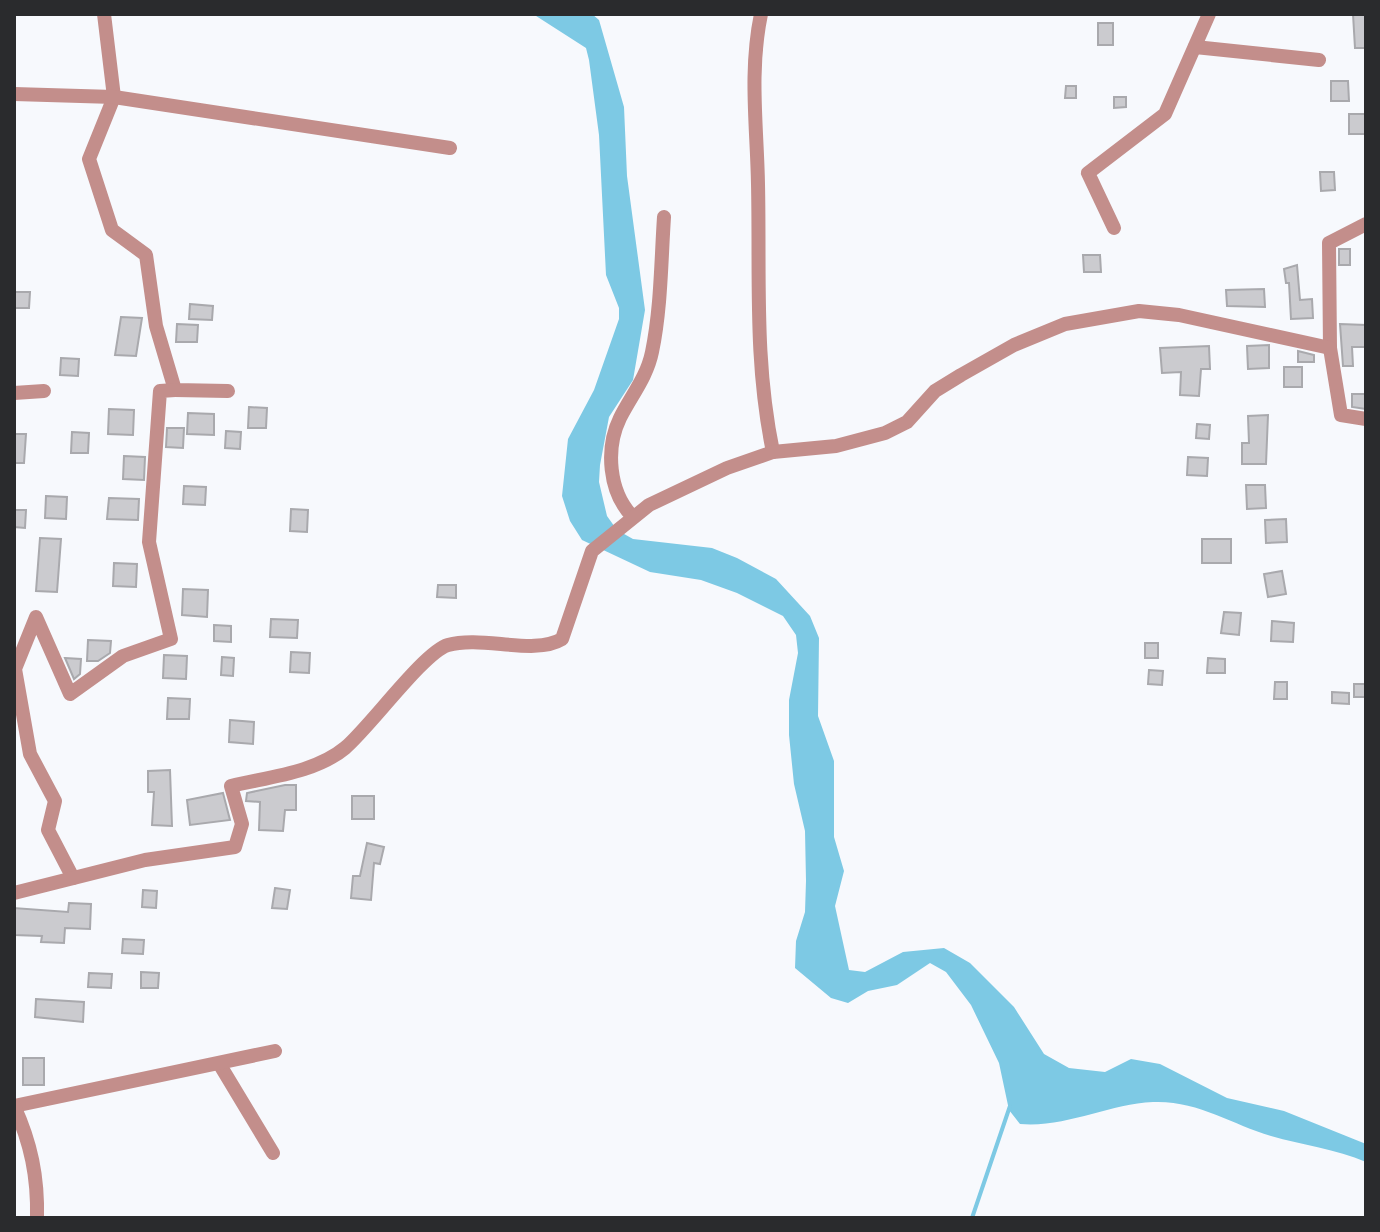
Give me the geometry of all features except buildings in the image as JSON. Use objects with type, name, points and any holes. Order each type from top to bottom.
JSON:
[{"type":"street","points":[[104,14],[114,97],[89,159],[112,230],[146,255],[156,326],[175,390]]},
{"type":"street","points":[[761,14],[753,64],[758,184],[756,308],[762,398],[773,452]]},
{"type":"street","points":[[1114,228],[1088,173],[1165,114],[1209,14]]},
{"type":"street","points":[[1195,47],[1319,60]]},
{"type":"street","points":[[14,94],[114,97],[450,148]]},
{"type":"street","points":[[628,520],[613,487],[613,442],[620,419],[634,397],[651,358],[664,217]]},
{"type":"street","points":[[1366,224],[1329,243],[1330,348],[1341,415],[1366,419]]},
{"type":"street","points":[[14,893],[145,860],[235,847],[242,824],[231,786],[318,765],[344,749],[429,658],[447,645],[497,642],[550,646],[562,639],[592,551],[628,520],[727,468],[773,452],[836,446],[885,433],[907,422],[935,391],[1014,345],[1065,324],[1114,314],[1179,315],[1330,348]]},
{"type":"street","points":[[14,393],[44,391]]},
{"type":"street","points":[[73,878],[48,830],[55,801],[30,754],[15,669],[36,617],[70,694],[123,656],[171,639],[149,542],[160,391],[228,391]]},
{"type":"street","points":[[37,1218],[38,1187],[30,1140],[14,1106],[275,1051]]},
{"type":"street","points":[[220,1065],[273,1153]]},
{"type":"water","points":[[533,14],[592,14],[599,20],[624,107],[627,176],[645,310],[633,380],[609,417],[600,465],[599,482],[607,516],[617,530],[633,539],[712,548],[737,558],[776,579],[810,616],[819,638],[818,716],[834,761],[834,837],[844,871],[835,906],[849,970],[865,972],[903,952],[944,948],[970,963],[1014,1007],[1044,1054],[1069,1068],[1105,1072],[1131,1059],[1160,1064],[1227,1098],[1284,1111],[1366,1144],[1366,1162],[1271,1136],[1199,1109],[1169,1102],[1136,1104],[1054,1123],[1020,1124],[1009,1110],[999,1063],[971,1005],[946,972],[930,963],[897,985],[868,991],[848,1003],[831,998],[795,968],[796,941],[805,912],[806,881],[805,831],[794,784],[789,735],[789,700],[798,653],[796,635],[783,616],[737,593],[701,580],[650,572],[582,540],[570,521],[562,496],[568,439],[594,390],[619,319],[619,308],[606,275],[599,135],[586,48]]},
{"type":"waterway","points":[[972,1218],[1010,1106]]}]
